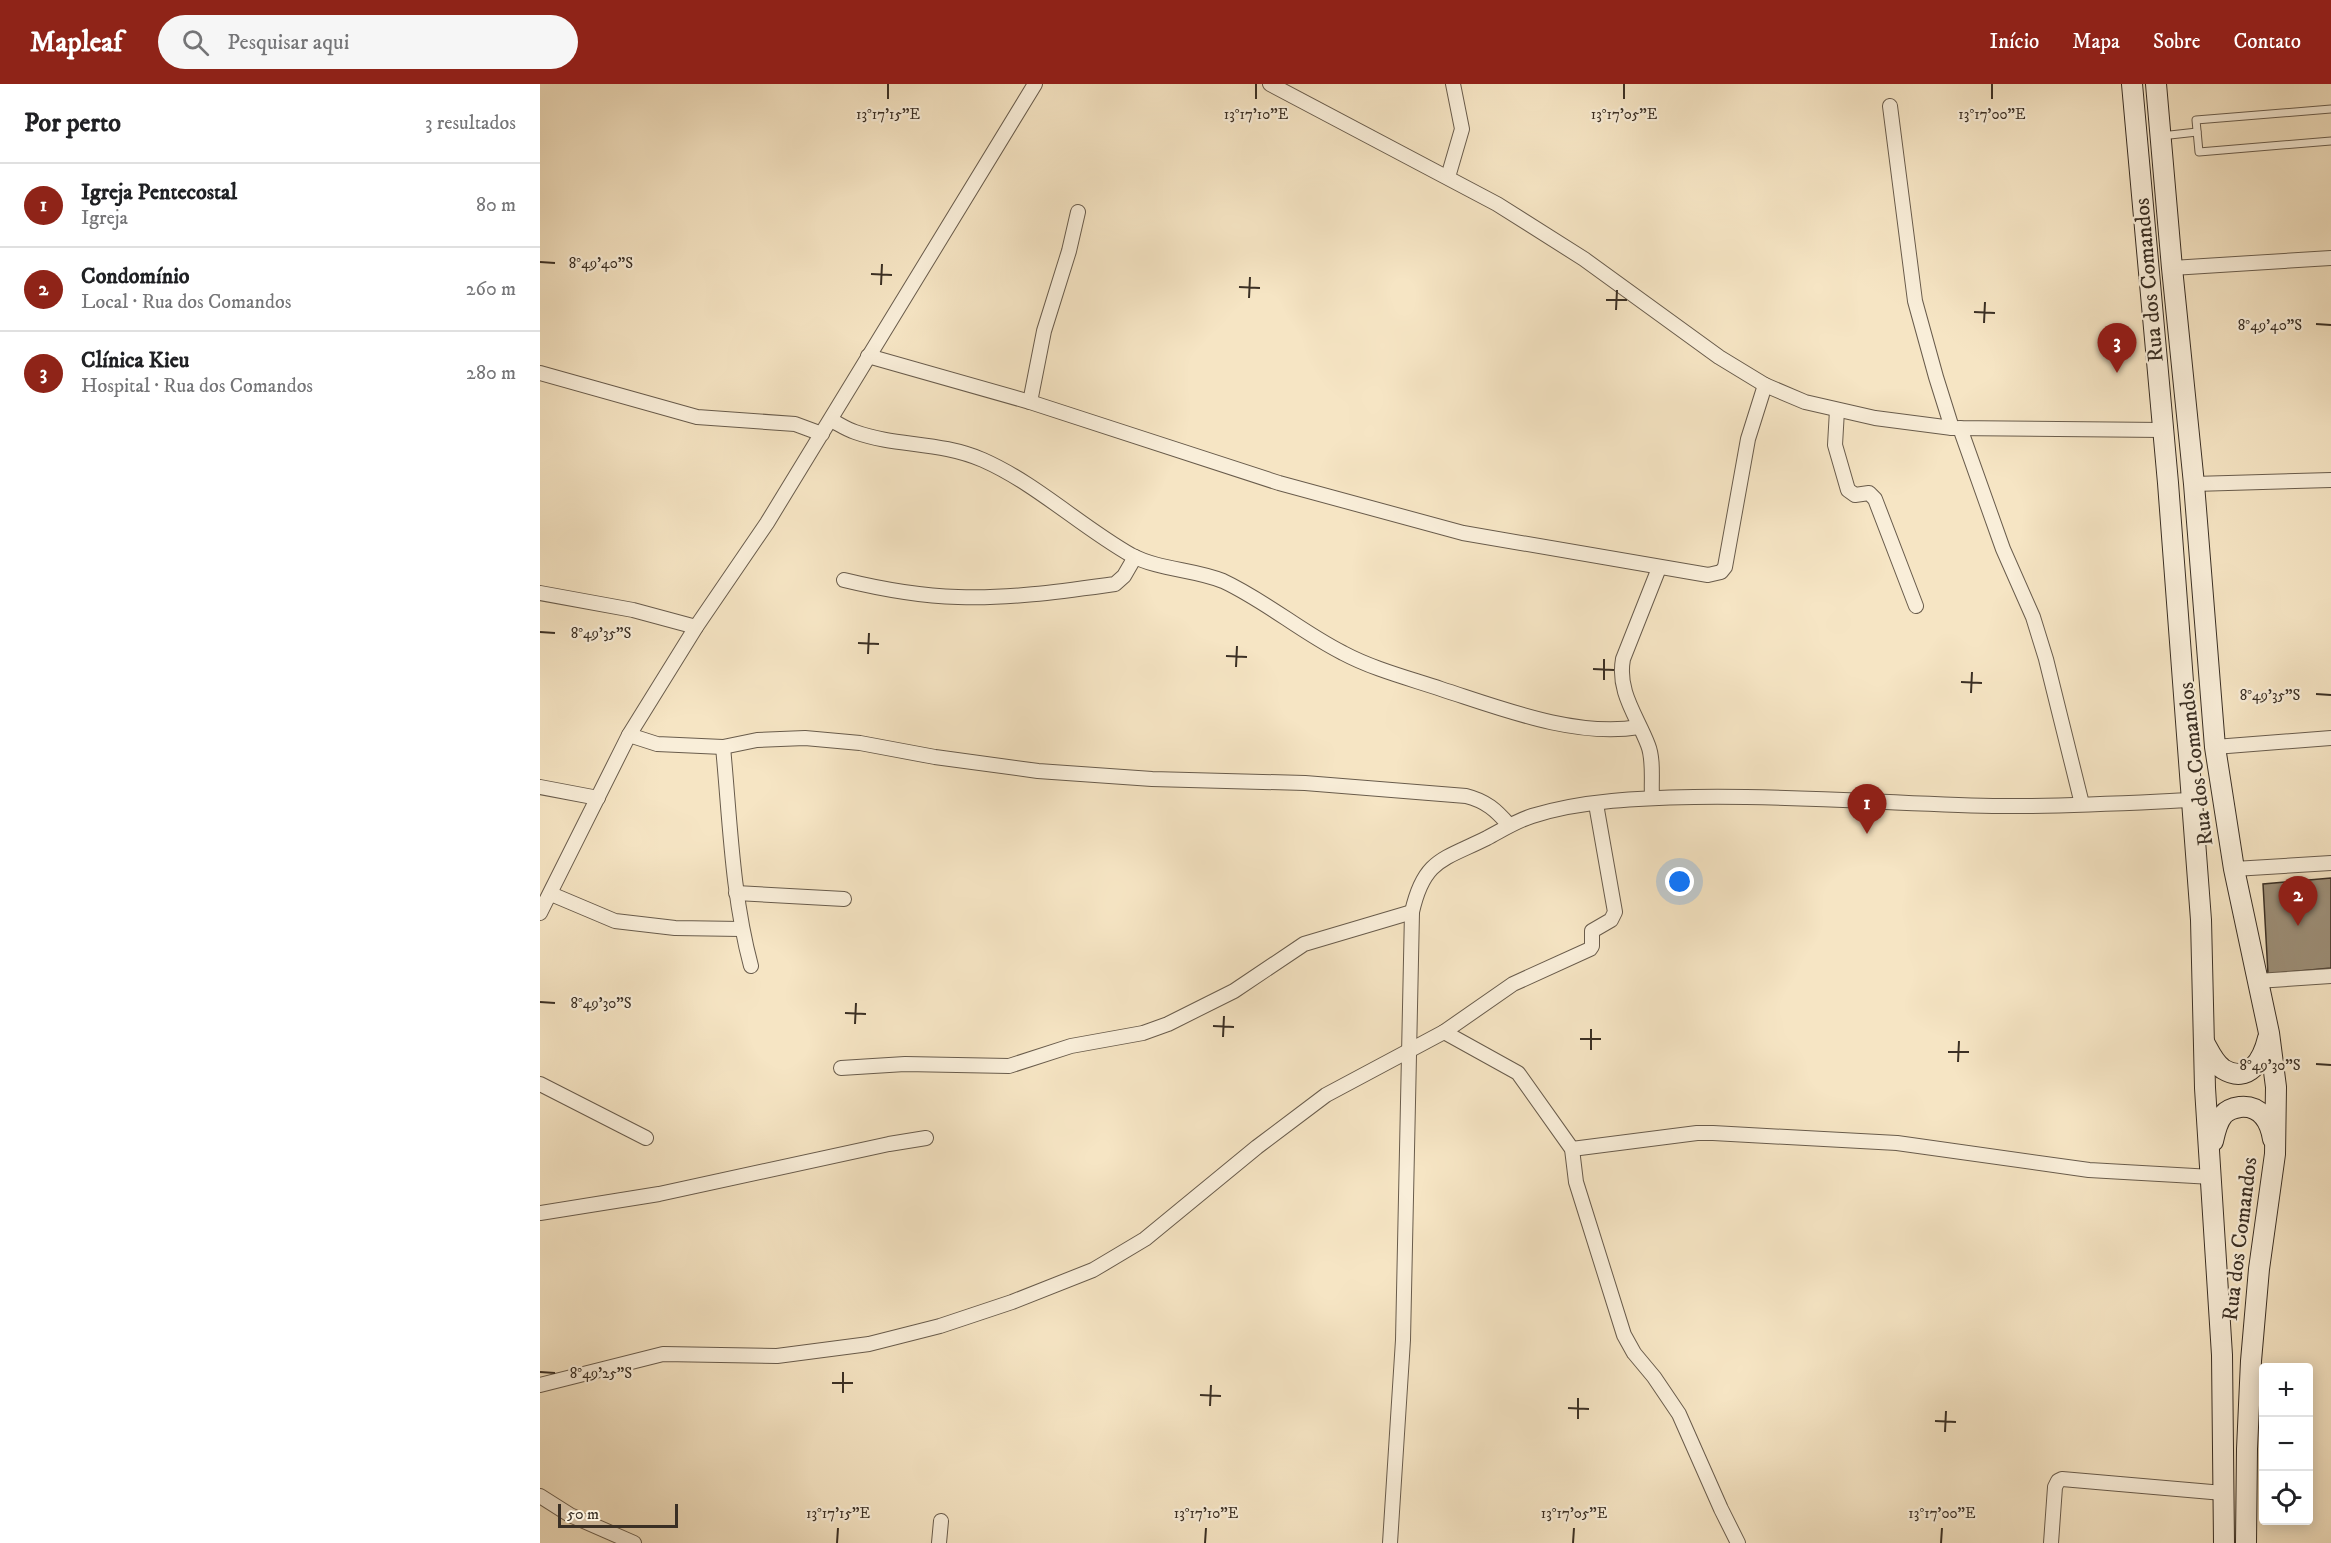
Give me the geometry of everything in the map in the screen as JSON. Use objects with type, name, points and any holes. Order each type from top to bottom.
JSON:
[{"type":"main road","name":"Rua dos Comandos","points":[[2132,84],[2163,430],[2201,920],[2204,1042],[2222,1355],[2224,1543]]},
{"type":"main road","name":"Rua dos Comandos","points":[[2156,84],[2194,484],[2215,747],[2234,869],[2269,1033],[2276,1087],[2275,1154],[2265,1223],[2251,1361],[2246,1543]]},
{"type":"main road","points":[[2204,1042],[2215,1061],[2223,1069],[2244,1072],[2254,1068],[2260,1061],[2265,1052],[2269,1033]]},
{"type":"main road","points":[[2210,1152],[2218,1123],[2224,1113],[2232,1108],[2244,1107],[2255,1109],[2262,1114],[2272,1133],[2275,1154]]},
{"type":"street","points":[[540,913],[629,735],[696,627],[767,523],[1035,84]]},
{"type":"street","points":[[1270,84],[1497,204],[1584,259],[1719,357],[1766,384],[1805,402],[1875,418],[1956,428],[2163,430]]},
{"type":"street","points":[[1448,177],[1462,129],[1453,84]]},
{"type":"street","points":[[1890,106],[1915,301],[1956,428],[2003,549],[2033,617],[2046,659],[2082,804]]},
{"type":"street","points":[[1030,402],[1044,331],[1069,252],[1078,212]]},
{"type":"street","points":[[2172,268],[2331,258]]},
{"type":"street","points":[[868,356],[1030,402],[1279,483],[1431,525],[1463,533],[1708,575],[1721,572],[1725,567],[1748,439],[1766,384]]},
{"type":"street","points":[[540,373],[697,417],[795,424],[822,434]]},
{"type":"street","points":[[1837,410],[1835,445],[1848,490],[1855,495],[1869,493],[1875,499],[1916,606]]},
{"type":"street","points":[[831,420],[855,432],[882,439],[949,448],[981,459],[1012,474],[1135,557],[1219,580],[1250,594],[1343,654],[1509,711],[1570,726],[1613,730],[1639,728]]},
{"type":"street","points":[[2194,484],[2331,480]]},
{"type":"street","points":[[844,580],[895,591],[958,597],[1032,594],[1115,584],[1124,576],[1135,557]]},
{"type":"street","points":[[1652,797],[1650,751],[1627,702],[1621,668],[1659,568]]},
{"type":"street","points":[[540,593],[633,610],[696,627]]},
{"type":"street","points":[[629,735],[657,744],[723,747],[757,740],[805,738],[860,743],[935,757],[1038,771],[1152,779],[1305,783],[1466,796],[1493,807],[1509,825]]},
{"type":"street","points":[[2215,747],[2331,738]]},
{"type":"street","points":[[723,747],[736,893],[741,929],[751,966]]},
{"type":"street","points":[[540,787],[598,798]]},
{"type":"street","points":[[1390,1543],[1403,1340],[1412,912],[1417,890],[1426,873],[1437,862],[1509,825],[1556,810],[1652,797],[1745,796],[1994,806],[2192,800]]},
{"type":"street","points":[[540,1385],[663,1354],[777,1356],[869,1344],[939,1326],[1012,1302],[1093,1270],[1145,1239],[1326,1095],[1444,1032],[1513,984],[1590,950],[1592,931],[1613,917],[1615,912],[1596,804]]},
{"type":"street","points":[[2234,869],[2331,863]]},
{"type":"street","points":[[736,893],[844,899]]},
{"type":"street","points":[[550,894],[615,921],[675,928],[741,929]]},
{"type":"street","points":[[842,1068],[905,1064],[1008,1066],[1071,1046],[1143,1033],[1168,1024],[1234,991],[1304,944],[1412,912]]},
{"type":"street","points":[[2257,981],[2331,976]]},
{"type":"street","points":[[1444,1032],[1518,1073],[1572,1149],[1576,1182],[1624,1335],[1634,1353],[1654,1377],[1679,1414],[1738,1543]]},
{"type":"street","points":[[540,1084],[646,1138]]},
{"type":"street","points":[[1572,1149],[1697,1133],[1713,1133],[1897,1143],[2089,1170],[2212,1177]]},
{"type":"street","points":[[540,1213],[659,1194],[926,1138]]},
{"type":"street","points":[[2051,1543],[2055,1487],[2062,1479],[2223,1493]]},
{"type":"street","points":[[540,1496],[570,1515],[634,1543]]},
{"type":"street","points":[[939,1543],[941,1521]]},
{"type":"lane","points":[[2331,109],[2196,120],[2199,152],[2331,141]]},
{"type":"lane","points":[[2160,136],[2197,132]]},
{"type":"building","points":[[2331,878],[2331,968],[2268,974],[2263,884]]},
{"type":"place","name":"Clínica Kieu","points":[[2117,373]]},
{"type":"place","name":"Igreja Pentecostal","points":[[1867,834]]},
{"type":"place","name":"Condomínio","points":[[2298,926]]}]
